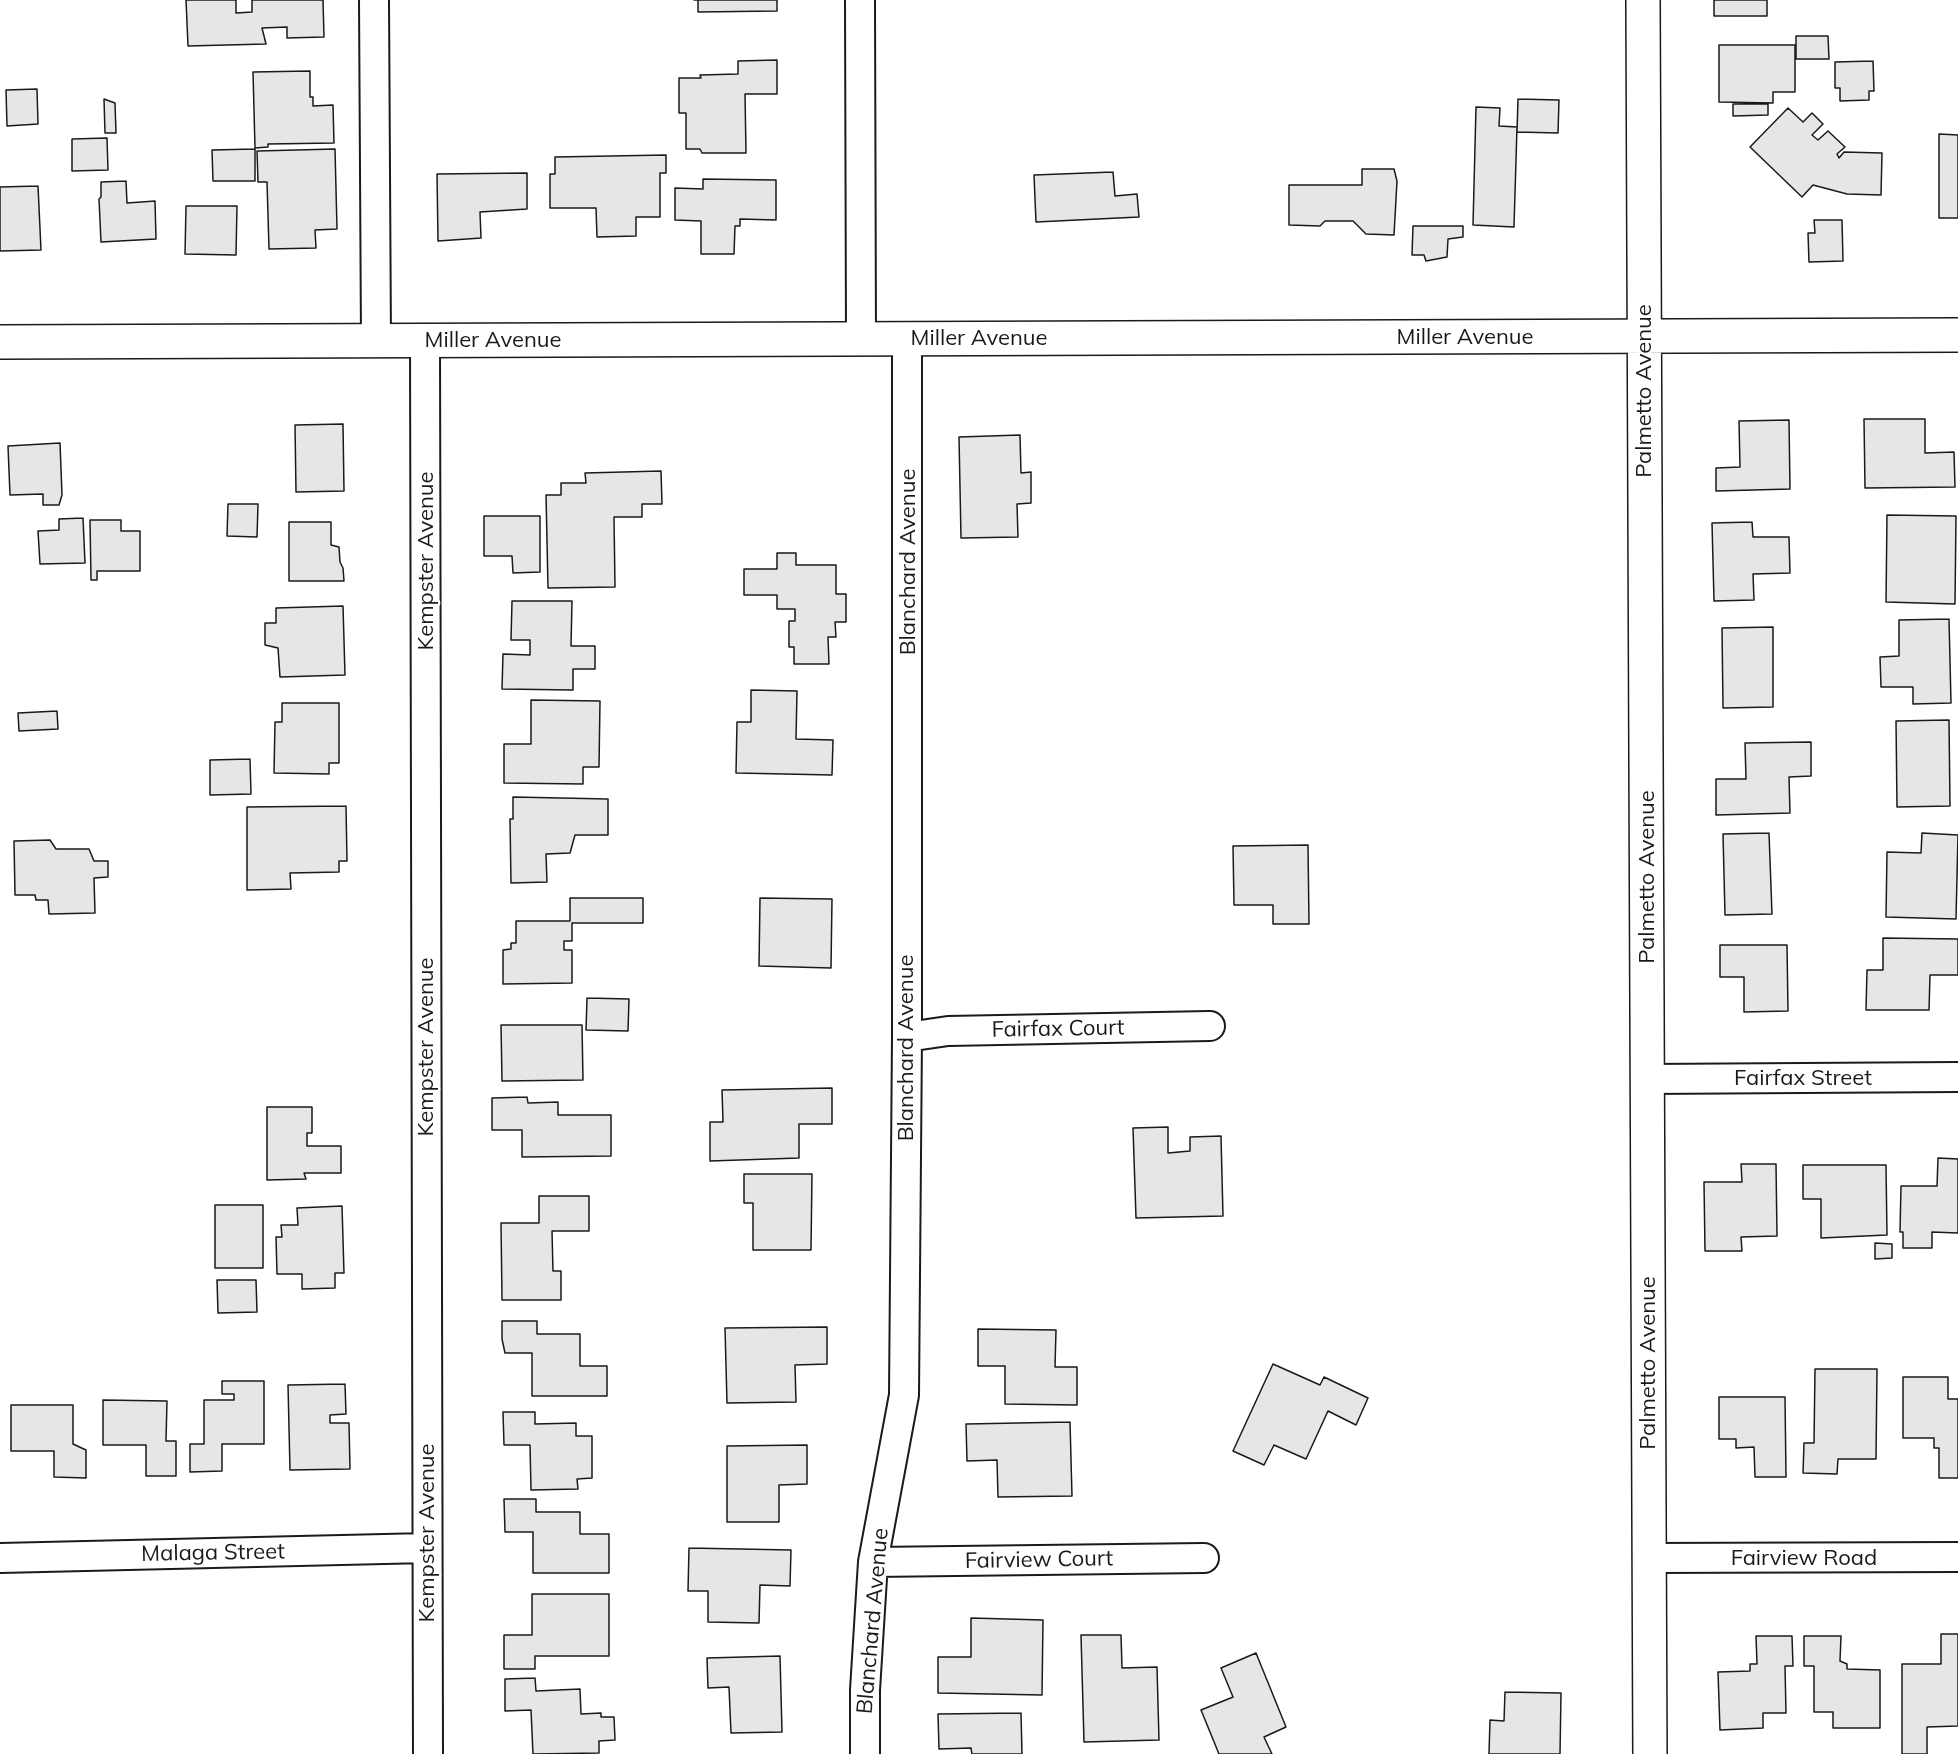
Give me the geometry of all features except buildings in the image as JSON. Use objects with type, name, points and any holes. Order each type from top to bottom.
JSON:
[{"type":"street","points":[[374,0],[376,341]]},
{"type":"street","points":[[860,0],[861,339]]},
{"type":"street","name":"Palmetto Avenue","points":[[1643,0],[1650,1754]]},
{"type":"street","name":"Miller Avenue","points":[[0,342],[1958,335]]},
{"type":"street","name":"Blanchard Avenue","points":[[865,1754],[865,1690],[873,1562],[904,1395],[907,1036],[907,339]]},
{"type":"street","name":"Kempster Avenue","points":[[425,340],[428,1754]]},
{"type":"street","name":"Fairfax Court","points":[[907,1036],[948,1031],[1210,1026]]},
{"type":"street","name":"Fairfax Street","points":[[1647,1079],[1958,1077]]},
{"type":"street","name":"Malaga Street","points":[[0,1558],[427,1548]]},
{"type":"street","name":"Fairview Road","points":[[1649,1558],[1958,1557]]},
{"type":"street","name":"Fairview Court","points":[[873,1562],[1204,1558]]}]
